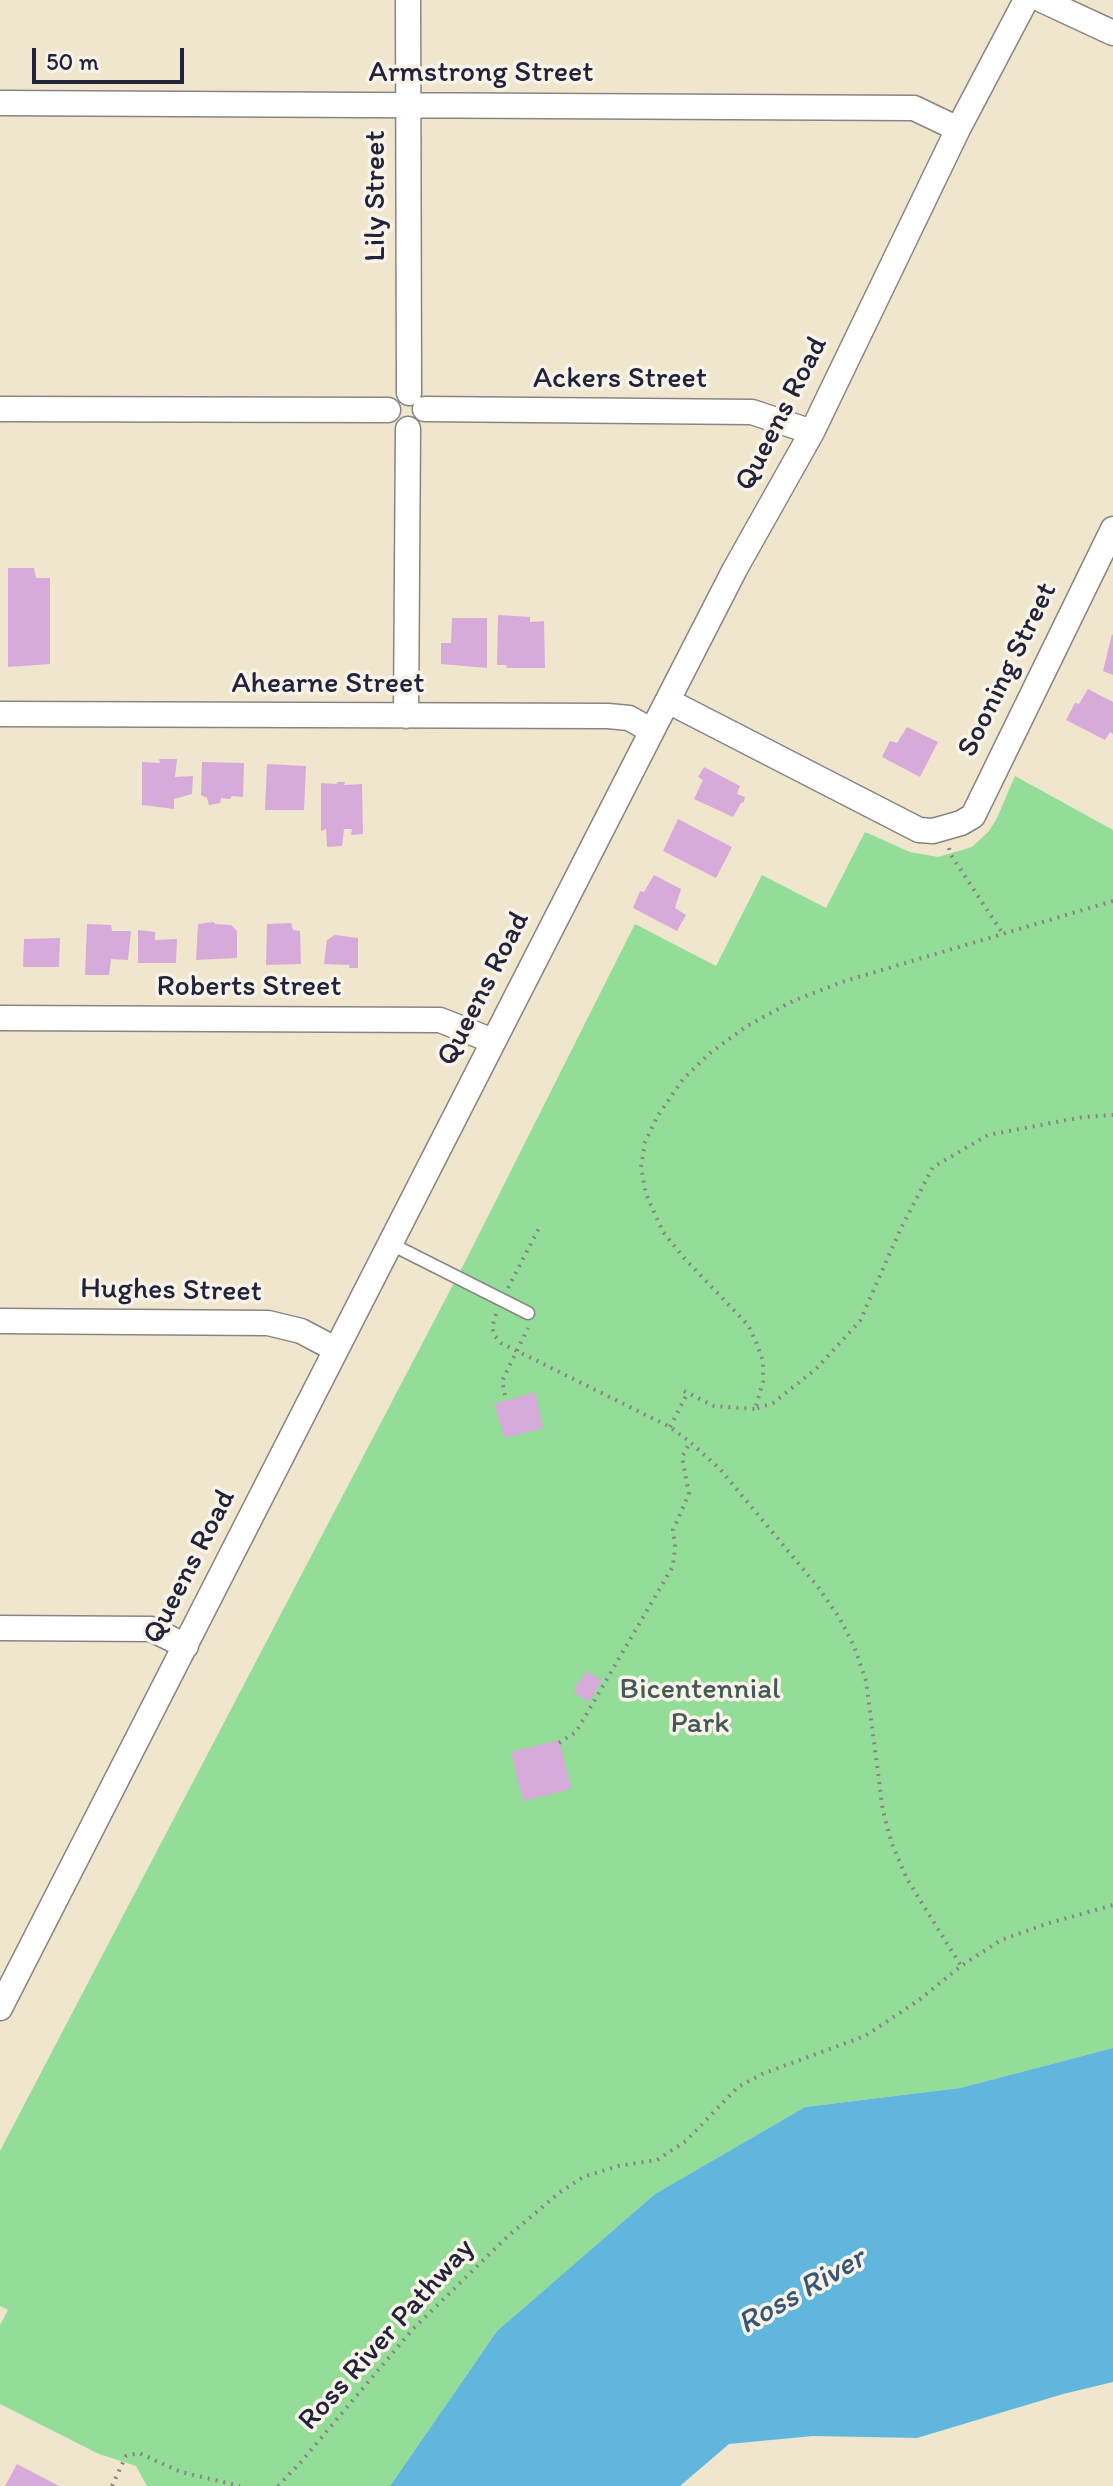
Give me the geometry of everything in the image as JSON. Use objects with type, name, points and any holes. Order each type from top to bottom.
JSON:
[{"type":"street","name":"Lily Street","points":[[408,0],[417,401]]},
{"type":"street","name":"Queens Road","points":[[0,2008],[735,569],[812,432],[958,129],[1026,0]]},
{"type":"street","points":[[1042,0],[1113,33]]},
{"type":"street","name":"Armstrong Street","points":[[0,103],[914,108],[958,129]]},
{"type":"street","points":[[403,393],[417,401],[422,420],[419,425],[408,429],[396,426],[388,410],[392,399],[403,393]]},
{"type":"street","name":"Ackers Street","points":[[417,401],[752,412],[812,432]]},
{"type":"street","points":[[0,409],[388,410]]},
{"type":"street","points":[[406,716],[408,429]]},
{"type":"street","name":"Sooning Street","points":[[946,828],[973,816],[1113,529]]},
{"type":"street","points":[[668,701],[919,830],[946,828]]},
{"type":"street","name":"Ahearne Street","points":[[0,714],[608,716],[629,718],[652,731]]},
{"type":"street","name":"Roberts Street","points":[[0,1018],[440,1020],[493,1041]]},
{"type":"street","name":"Hughes Street","points":[[0,1321],[268,1323],[301,1331],[335,1349]]},
{"type":"street","points":[[0,1628],[151,1629],[186,1646]]},
{"type":"lane","points":[[389,1243],[528,1313]]},
{"type":"path","points":[[946,828],[951,855],[1003,934]]},
{"type":"path","points":[[755,1409],[763,1382],[763,1361],[748,1325],[663,1232],[646,1194],[641,1167],[645,1142],[657,1117],[683,1079],[710,1053],[747,1026],[793,1001],[845,981],[1113,901]]},
{"type":"path","points":[[670,1427],[686,1392],[714,1406],[755,1409],[773,1403],[816,1369],[860,1321],[901,1228],[933,1167],[988,1135],[1083,1117],[1113,1115]]},
{"type":"path","points":[[508,1288],[540,1226]]},
{"type":"path","points":[[497,1312],[492,1327],[501,1343],[670,1427],[690,1442],[720,1469],[818,1587],[854,1646],[866,1681],[883,1811],[892,1844],[907,1879],[961,1966]]},
{"type":"path","points":[[505,1395],[502,1381],[528,1327]]},
{"type":"path","points":[[559,1743],[576,1732],[673,1566],[673,1530],[689,1494],[682,1457],[690,1442]]},
{"type":"path","name":"Ross River Pathway","points":[[278,2486],[412,2330],[507,2237],[559,2193],[583,2177],[618,2166],[657,2160],[686,2141],[738,2087],[762,2074],[865,2036],[1001,1940],[1113,1905]]},
{"type":"path","points":[[112,2486],[126,2456],[139,2453],[181,2472],[240,2486]]},
{"type":"green space","name":"Bicentennial Park","points":[[1015,776],[1113,830],[1113,2048],[960,2088],[805,2107],[655,2194],[497,2331],[390,2486],[147,2486],[136,2466],[99,2454],[0,2404],[0,2325],[8,2310],[0,2306],[0,2151],[467,1258],[635,924],[716,966],[762,875],[826,908],[865,832],[910,852],[938,857],[972,847],[989,831],[997,818]]},
{"type":"water","name":"Ross River","points":[[1113,2048],[1113,2382],[917,2438],[813,2436],[729,2444],[680,2486],[390,2486],[497,2331],[655,2194],[805,2107],[960,2088]]},
{"type":"building","points":[[8,568],[34,568],[36,578],[50,578],[50,664],[8,667]]},
{"type":"building","points":[[498,615],[530,617],[530,622],[544,621],[545,668],[497,665]]},
{"type":"building","points":[[452,618],[487,618],[487,668],[441,664],[441,643],[451,643]]},
{"type":"building","points":[[1113,635],[1113,675],[1103,671]]},
{"type":"building","points":[[1088,689],[1113,702],[1113,734],[1110,732],[1105,740],[1066,720],[1075,703],[1079,704]]},
{"type":"building","points":[[907,727],[938,742],[920,777],[882,757],[890,741],[897,743]]},
{"type":"building","points":[[159,759],[177,759],[175,777],[193,776],[192,794],[174,799],[174,809],[142,805],[142,762],[160,763]]},
{"type":"building","points":[[202,762],[244,763],[243,797],[221,798],[220,803],[209,805],[207,798],[201,795]]},
{"type":"building","points":[[267,764],[306,766],[304,810],[265,810]]},
{"type":"building","points":[[704,767],[740,786],[737,794],[745,797],[744,802],[733,817],[694,799],[703,780],[698,777]]},
{"type":"building","points":[[345,782],[344,785],[362,784],[363,834],[351,835],[352,829],[344,829],[342,846],[327,847],[326,829],[321,831],[321,783]]},
{"type":"building","points":[[678,819],[732,847],[716,878],[663,851]]},
{"type":"building","points":[[654,875],[681,889],[675,908],[686,915],[677,931],[633,908],[640,891],[644,892]]},
{"type":"building","points":[[214,922],[231,925],[237,931],[237,958],[196,960],[198,924]]},
{"type":"building","points":[[291,923],[293,930],[300,931],[301,964],[266,965],[267,924]]},
{"type":"building","points":[[87,924],[111,925],[112,931],[131,931],[128,960],[111,959],[109,975],[85,975]]},
{"type":"building","points":[[138,930],[155,932],[155,940],[177,939],[176,963],[138,963]]},
{"type":"building","points":[[335,935],[358,938],[358,968],[324,964],[327,940]]},
{"type":"building","points":[[60,938],[59,967],[23,967],[24,939]]},
{"type":"building","points":[[535,1392],[543,1428],[505,1438],[494,1404]]},
{"type":"building","points":[[586,1671],[602,1680],[589,1702],[573,1692]]},
{"type":"building","points":[[559,1740],[571,1789],[523,1801],[511,1752]]},
{"type":"building","points":[[17,2464],[59,2486],[5,2486]]}]
